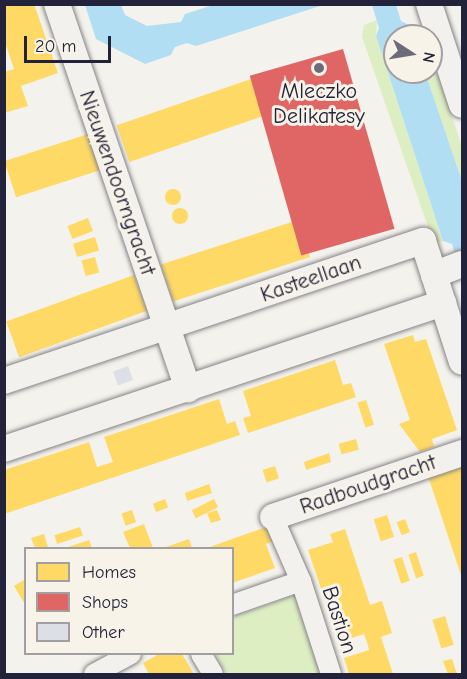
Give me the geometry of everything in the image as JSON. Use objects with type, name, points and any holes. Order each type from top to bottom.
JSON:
[{"type":"street","name":"Nieuwendoorngracht","points":[[57,4],[166,327]]},
{"type":"street","points":[[429,4],[462,105]]},
{"type":"street","name":"Kasteellaan","points":[[4,381],[423,241],[434,275]]},
{"type":"street","points":[[460,265],[434,275],[462,362]]},
{"type":"street","points":[[4,449],[443,303]]},
{"type":"street","points":[[166,327],[188,389]]},
{"type":"street","name":"Radboudgracht","points":[[273,517],[462,453]]},
{"type":"street","name":"Bastion","points":[[273,517],[301,581],[331,675]]},
{"type":"street","name":"Bastion","points":[[234,604],[301,581]]},
{"type":"street","points":[[94,675],[129,655]]},
{"type":"street","points":[[202,655],[213,675]]},
{"type":"green space","points":[[377,20],[376,36],[383,57],[383,84],[392,84],[443,241],[434,244],[362,37],[364,25]]},
{"type":"green space","points":[[429,84],[442,84],[462,147],[462,181]]},
{"type":"green space","points":[[295,595],[320,674],[227,674],[216,655],[234,655],[234,617]]},
{"type":"water","points":[[85,5],[121,5],[125,15],[147,26],[181,22],[185,14],[213,5],[323,5],[196,46],[187,43],[175,47],[171,55],[145,64],[96,39]]},
{"type":"water","points":[[372,5],[396,5],[401,21],[407,24],[383,24],[383,57],[376,36],[379,28]]},
{"type":"water","points":[[392,84],[429,84],[462,181],[462,277],[452,244],[443,241]]},
{"type":"building: Homes","points":[[4,4],[34,4],[58,73],[21,86],[28,106],[4,113],[4,72],[14,69],[4,39]]},
{"type":"building: Homes","points":[[251,79],[264,116],[129,162],[117,125]]},
{"type":"building: Homes","points":[[88,134],[100,170],[16,197],[4,161]]},
{"type":"building: Homes","points":[[173,189],[179,191],[181,197],[179,203],[173,205],[167,203],[165,197],[167,191]]},
{"type":"building: Homes","points":[[180,208],[186,210],[188,216],[186,222],[180,224],[174,222],[172,216],[174,210]]},
{"type":"building: Homes","points":[[88,218],[93,231],[72,239],[67,226]]},
{"type":"building: Homes","points":[[298,220],[310,257],[173,302],[161,264]]},
{"type":"building: Homes","points":[[95,237],[99,250],[77,257],[73,244]]},
{"type":"building: Homes","points":[[95,257],[99,272],[86,276],[81,261]]},
{"type":"building: Homes","points":[[134,275],[147,311],[19,357],[6,322]]},
{"type":"building: Homes","points":[[413,335],[415,342],[426,339],[457,430],[432,439],[434,447],[420,452],[399,424],[410,420],[384,344]]},
{"type":"building: Homes","points":[[335,360],[343,385],[351,383],[356,397],[248,433],[243,418],[251,416],[243,391]]},
{"type":"building: Homes","points":[[219,399],[227,424],[235,421],[240,435],[4,514],[4,470],[89,442],[97,467],[113,462],[104,437]]},
{"type":"building: Homes","points":[[366,400],[374,425],[365,428],[357,403]]},
{"type":"building: Homes","points":[[356,439],[359,450],[341,454],[339,444]]},
{"type":"building: Homes","points":[[329,453],[331,462],[306,470],[304,462]]},
{"type":"building: Homes","points":[[462,465],[462,578],[428,476]]},
{"type":"building: Homes","points":[[275,466],[279,478],[267,482],[263,470]]},
{"type":"building: Homes","points":[[209,484],[212,493],[187,501],[185,493]]},
{"type":"building: Homes","points":[[165,499],[168,507],[156,512],[153,504]]},
{"type":"building: Homes","points":[[214,499],[218,507],[196,518],[192,510]]},
{"type":"building: Homes","points":[[132,510],[136,522],[126,526],[122,513]]},
{"type":"building: Homes","points":[[217,510],[221,520],[211,523],[207,513]]},
{"type":"building: Homes","points":[[387,515],[394,537],[381,541],[374,519]]},
{"type":"building: Homes","points":[[405,519],[410,532],[402,535],[397,522]]},
{"type":"building: Homes","points":[[144,524],[153,547],[130,547],[123,532]]},
{"type":"building: Homes","points":[[269,526],[274,541],[266,544],[275,568],[234,582],[234,547],[210,547]]},
{"type":"building: Homes","points":[[80,527],[83,536],[57,544],[54,535]]},
{"type":"building: Homes","points":[[345,529],[370,605],[382,601],[392,633],[381,637],[393,674],[349,674],[344,658],[369,650],[367,642],[364,634],[339,642],[308,550],[333,542],[330,534]]},
{"type":"building: Homes","points":[[44,534],[48,547],[35,547],[31,538]]},
{"type":"building: Homes","points":[[189,539],[192,547],[166,547]]},
{"type":"building: Homes","points":[[89,540],[92,547],[68,547]]},
{"type":"building: Homes","points":[[416,552],[424,576],[416,578],[408,554]]},
{"type":"building: Homes","points":[[402,557],[410,581],[401,584],[393,560]]},
{"type":"building: Homes","points":[[24,580],[24,603],[14,586]]},
{"type":"building: Homes","points":[[445,616],[454,645],[441,648],[433,620]]},
{"type":"building: Homes","points":[[157,655],[183,655],[194,674],[149,674],[143,663]]},
{"type":"building: Homes","points":[[452,659],[457,674],[448,674],[443,661]]},
{"type":"building: Shops","points":[[343,49],[395,229],[301,255],[250,76]]},
{"type":"building: Other","points":[[128,366],[133,380],[118,386],[113,371]]},
{"type":"place","name":"Mleczko Delikatesy","points":[[319,68]]}]
